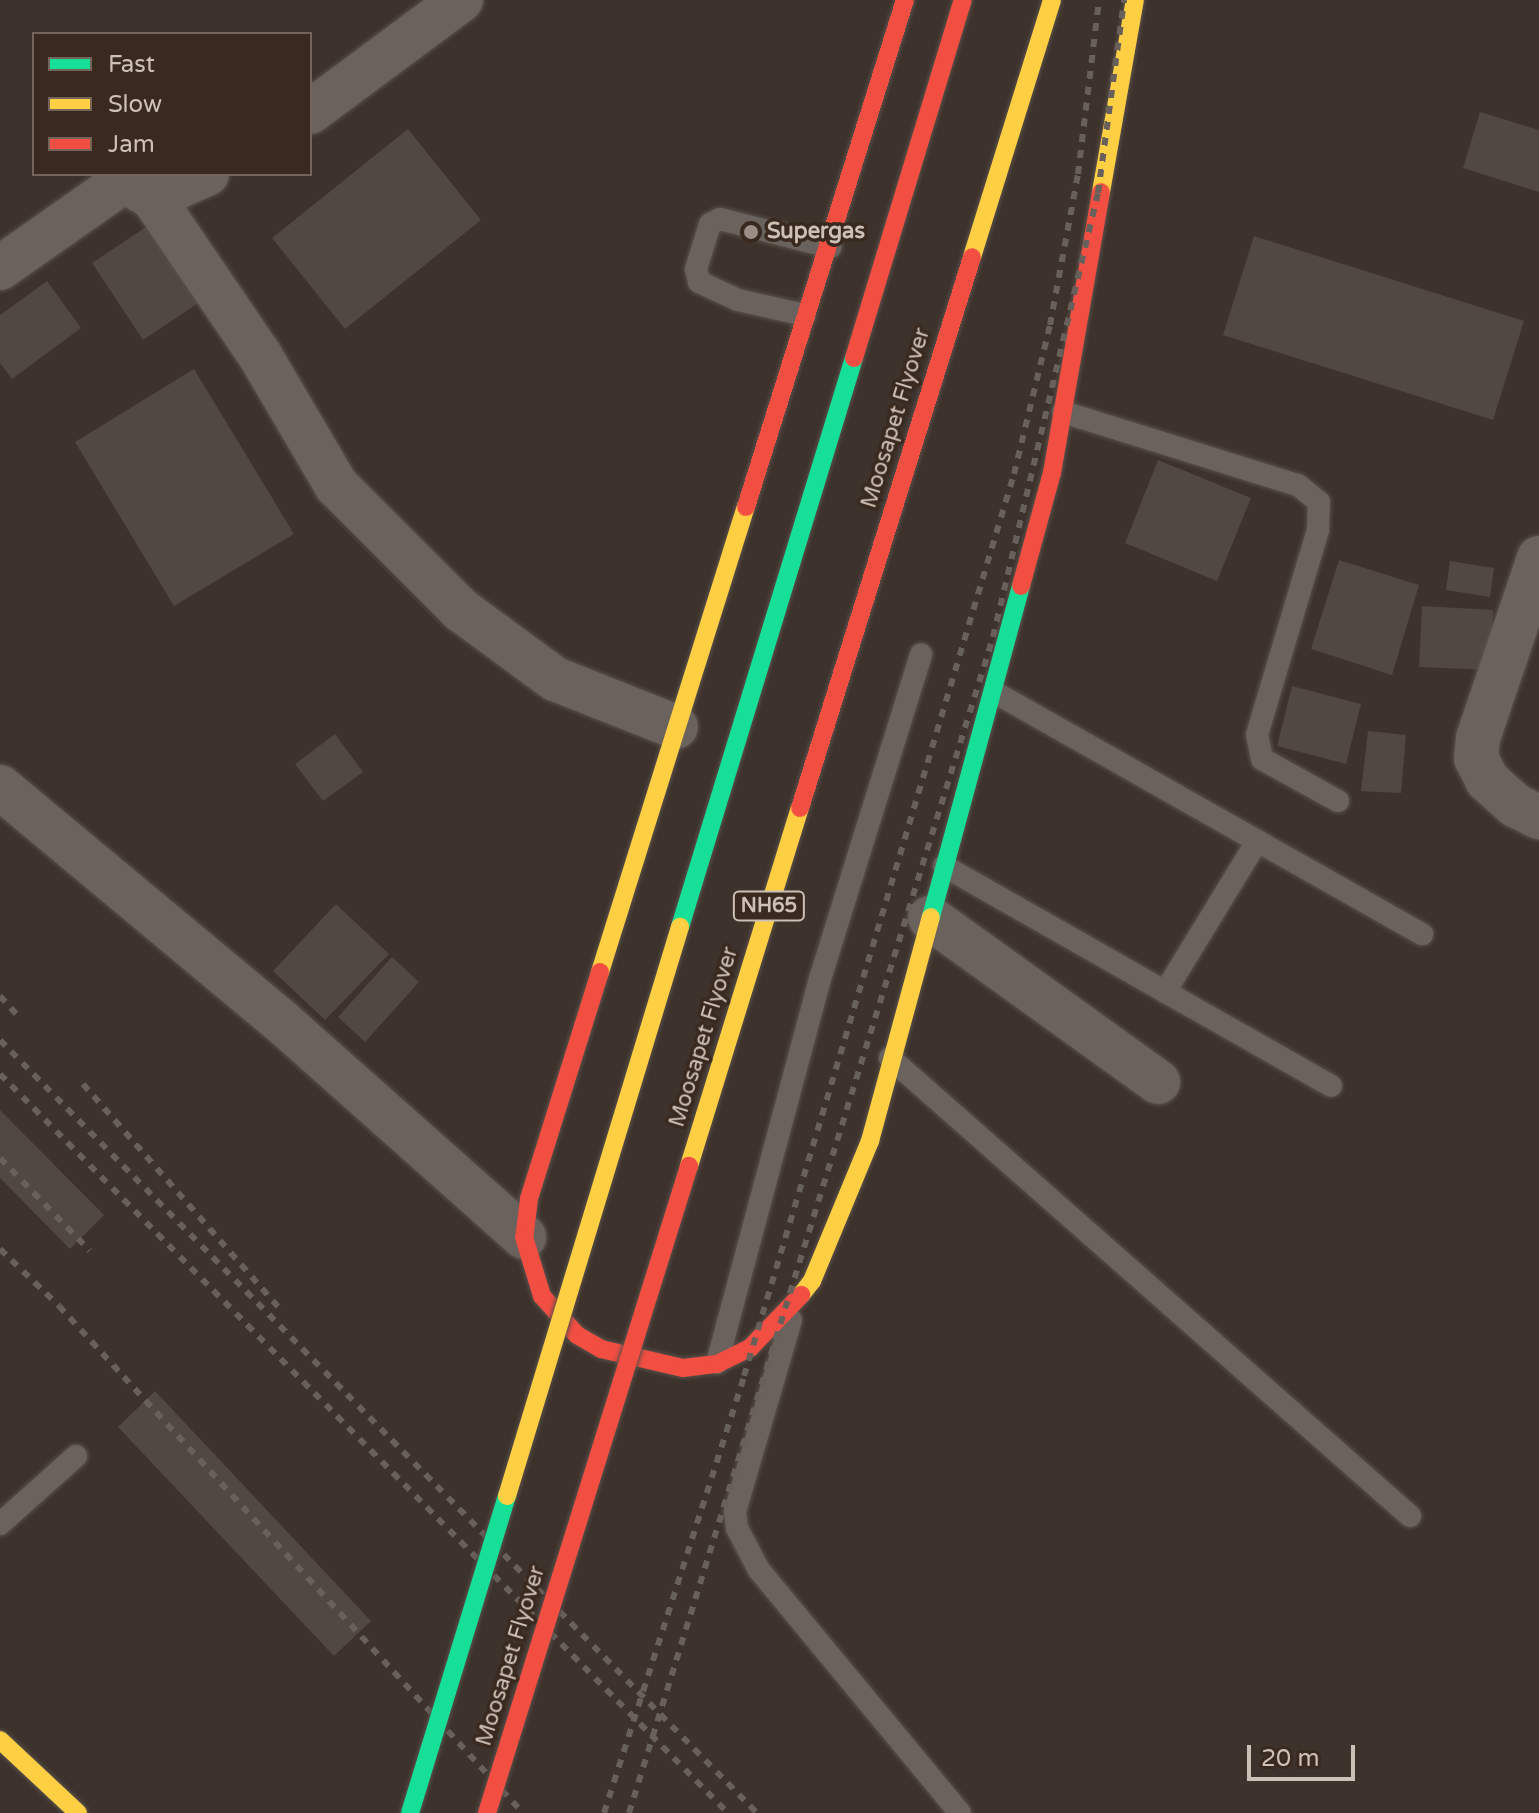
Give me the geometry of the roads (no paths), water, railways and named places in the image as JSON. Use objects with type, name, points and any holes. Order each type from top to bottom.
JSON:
[{"type":"main road","points":[[905,0],[529,1199],[524,1237],[542,1296],[577,1335],[601,1349],[641,1361],[683,1368],[717,1364],[750,1348],[795,1304],[832,1240],[870,1141],[890,1058],[994,692],[1063,412],[1135,0]]},
{"type":"main road","points":[[410,1813],[963,0]]},
{"type":"main road","name":"Moosapet Flyover","points":[[487,1813],[1052,0]]},
{"type":"main road","points":[[0,1740],[78,1813]]},
{"type":"street","points":[[312,111],[461,0]]},
{"type":"street","points":[[153,198],[202,176]]},
{"type":"street","points":[[0,268],[124,181],[153,198],[261,357],[336,485],[461,610],[555,679],[676,727]]},
{"type":"street","points":[[1539,558],[1478,738],[1476,758],[1487,780],[1515,805],[1539,817]]},
{"type":"street","points":[[0,787],[282,1022],[524,1237]]},
{"type":"street","points":[[930,918],[1158,1082]]},
{"type":"lane","points":[[805,315],[738,300],[699,282],[696,269],[710,224],[720,219],[830,247]]},
{"type":"lane","points":[[1063,412],[1298,485],[1319,502],[1318,530],[1257,735],[1262,759],[1338,801]]},
{"type":"lane","points":[[717,1364],[820,979],[921,654]]},
{"type":"lane","points":[[994,692],[1422,934]]},
{"type":"lane","points":[[1165,992],[1257,841]]},
{"type":"lane","points":[[944,866],[1331,1086]]},
{"type":"lane","points":[[890,1058],[1410,1516]]},
{"type":"lane","points":[[795,1304],[735,1512],[737,1528],[759,1570],[960,1813]]},
{"type":"lane","points":[[0,1524],[76,1456]]},
{"type":"railway","points":[[604,1813],[744,1376],[1014,474],[1050,325],[1078,174],[1099,0]]},
{"type":"railway","points":[[629,1813],[993,637],[1098,193],[1124,0]]},
{"type":"railway","points":[[0,996],[21,1019]]},
{"type":"railway","points":[[0,1040],[757,1813]]},
{"type":"railway","points":[[0,1074],[728,1813]]},
{"type":"railway","points":[[83,1084],[278,1307]]},
{"type":"railway","points":[[0,1158],[90,1251]]},
{"type":"railway","points":[[0,1249],[59,1306],[523,1813]]},
{"type":"place","name":"Supergas","points":[[751,232]]}]
